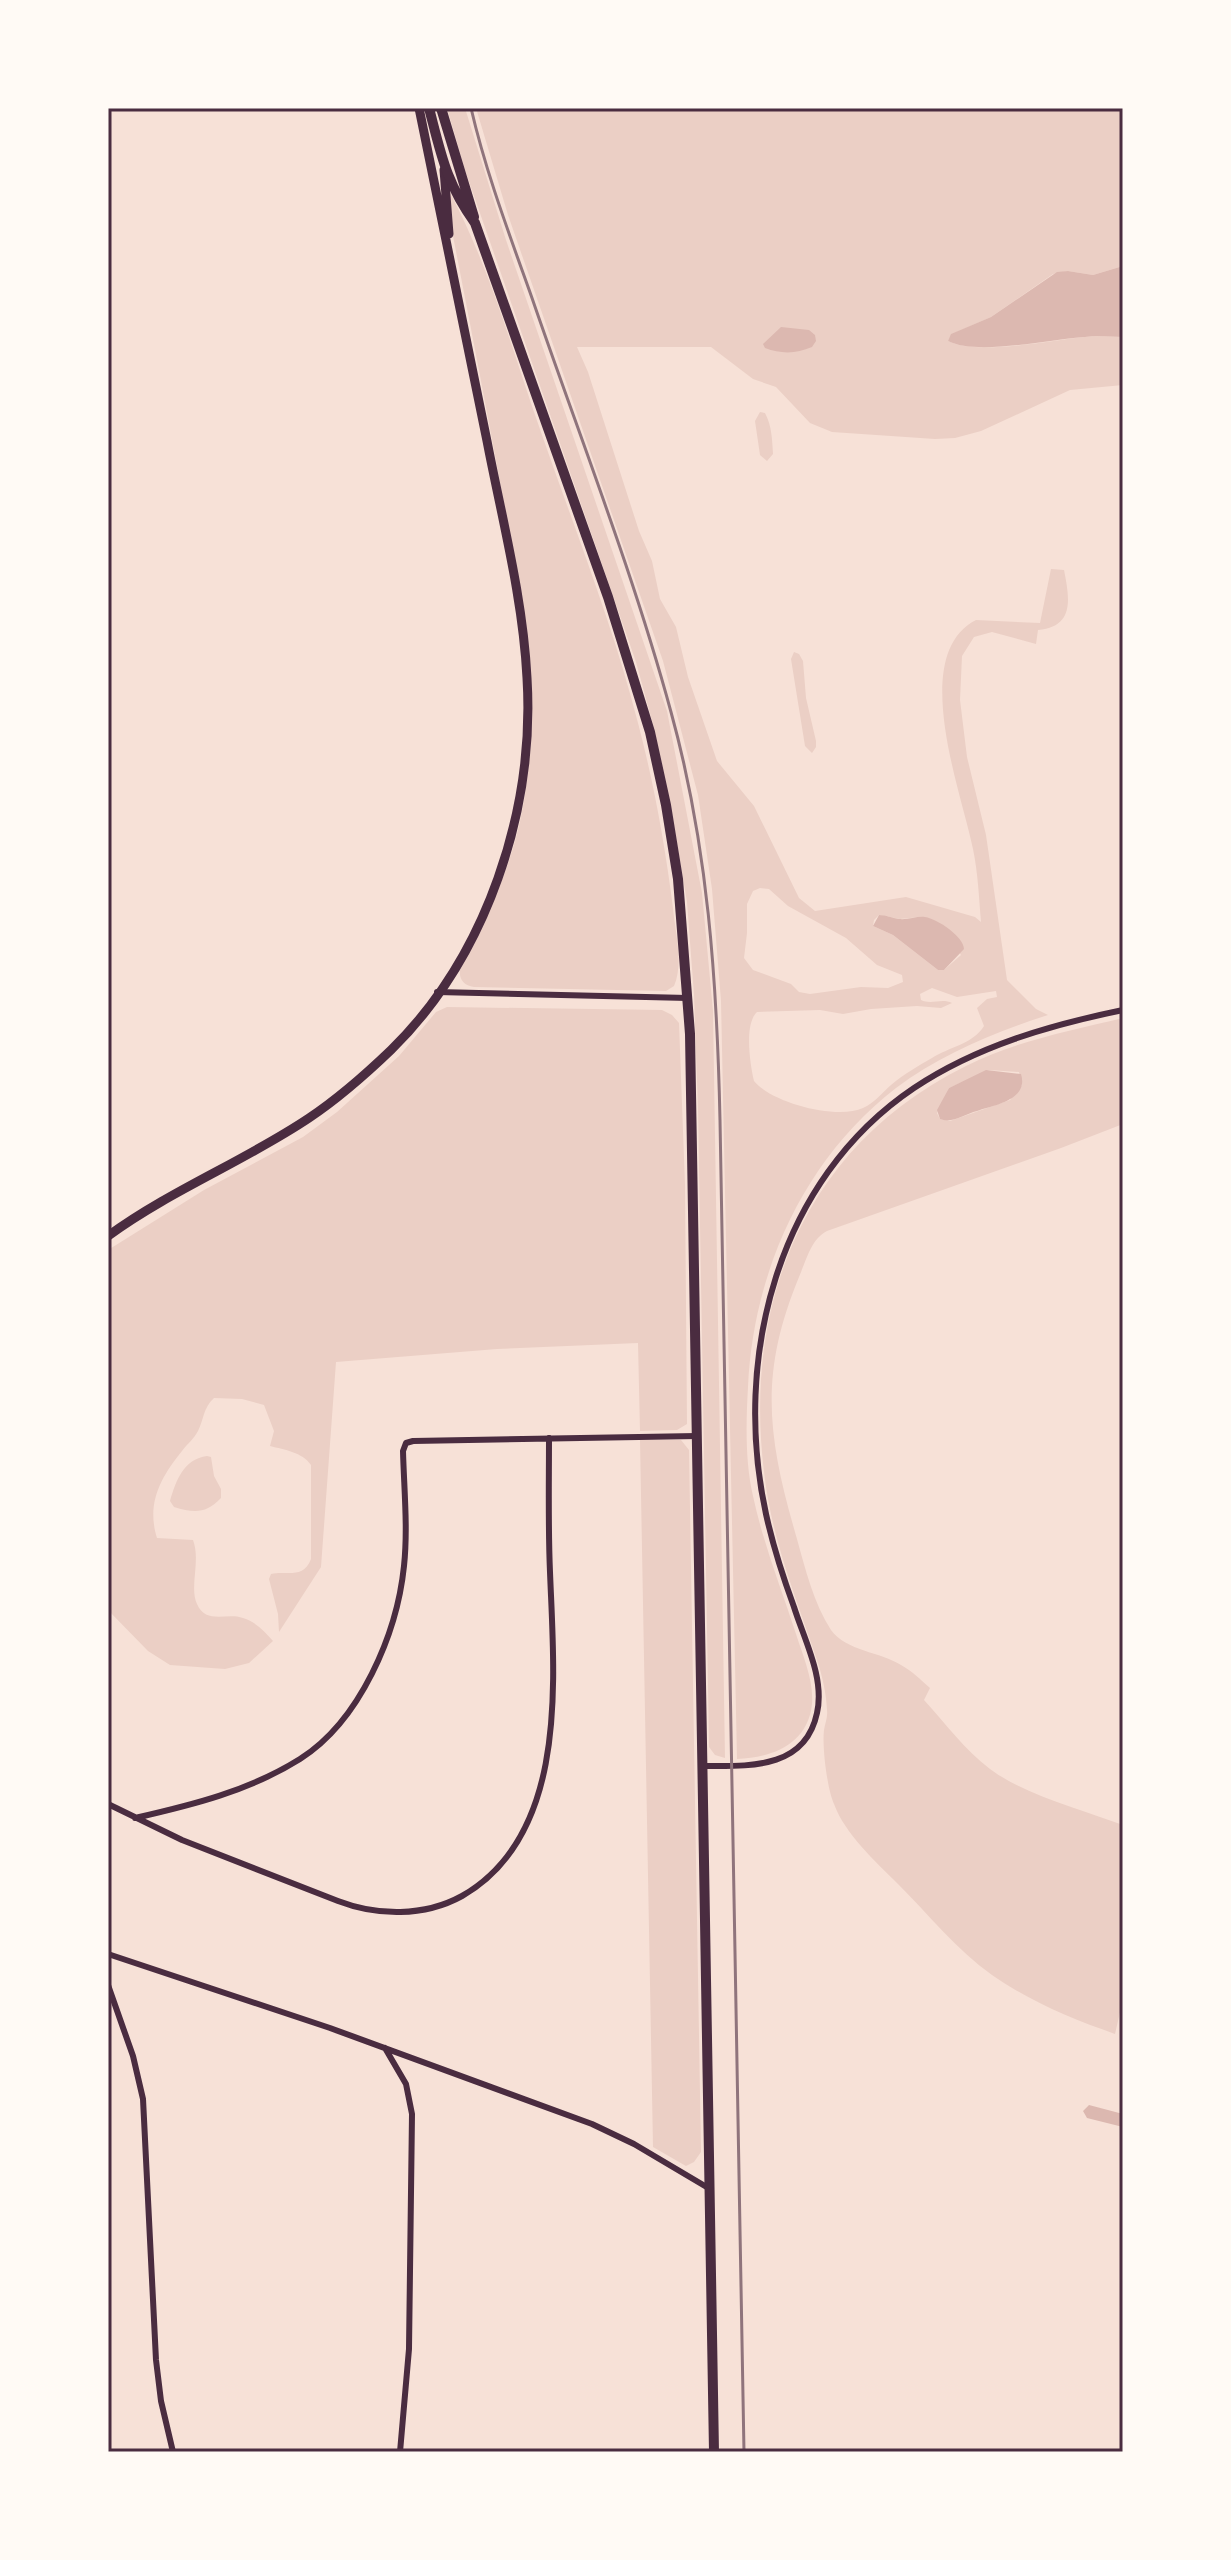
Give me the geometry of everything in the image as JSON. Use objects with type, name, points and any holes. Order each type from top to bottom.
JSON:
[{"type":"main road","points":[[108,1236],[309,1119],[393,1048],[437,992],[477,926],[503,862],[521,788],[527,707],[525,651],[449,249],[419,108]]},
{"type":"main road","points":[[429,108],[444,170],[449,249]]},
{"type":"main road","points":[[441,108],[475,223],[608,597],[650,732],[675,862],[688,998],[714,2452]]},
{"type":"main road","points":[[444,170],[475,223]]},
{"type":"street","points":[[437,992],[688,998]]},
{"type":"street","points":[[703,1766],[757,1765],[787,1756],[808,1734],[817,1712],[817,1681],[766,1517],[755,1423],[756,1375],[766,1310],[781,1259],[804,1210],[853,1139],[929,1078],[970,1056],[1015,1039],[1123,1010]]},
{"type":"street","points":[[135,1818],[215,1799],[298,1760],[321,1742],[351,1706],[382,1652],[400,1595],[405,1540],[403,1451],[406,1443],[698,1436]]},
{"type":"street","points":[[108,1804],[182,1840],[338,1901],[369,1910],[396,1912],[436,1907],[468,1892],[492,1873],[510,1852],[529,1818],[549,1740],[554,1678],[549,1438]]},
{"type":"street","points":[[108,1954],[385,2048],[592,2124],[634,2144],[710,2189]]},
{"type":"street","points":[[108,1985],[139,2075],[143,2099],[156,2360],[161,2401],[173,2452]]},
{"type":"street","points":[[385,2048],[410,2093],[412,2114],[409,2349],[400,2452]]},
{"type":"shaded area","points":[[447,108],[465,108],[506,240],[667,711],[702,893],[713,1011],[725,1758],[715,1755],[709,1747],[698,1109],[687,902],[654,728],[636,662],[465,170]]},
{"type":"shaded area","points":[[476,108],[1123,108],[1123,266],[1093,275],[1068,271],[1053,274],[991,317],[952,334],[948,341],[996,347],[1090,336],[1123,337],[1123,385],[1070,390],[981,431],[955,438],[832,432],[810,423],[776,387],[753,379],[711,347],[577,347],[652,561],[660,599],[676,627],[688,677],[717,761],[754,806],[799,898],[815,911],[906,897],[975,917],[981,922],[975,858],[945,727],[942,693],[945,663],[956,638],[976,620],[1040,623],[1051,569],[1064,570],[1067,590],[1064,617],[1050,628],[1038,630],[1036,644],[992,632],[974,637],[962,656],[960,700],[967,757],[986,835],[1007,980],[1036,1009],[1048,1015],[950,1054],[896,1088],[863,1117],[835,1148],[810,1183],[789,1221],[760,1302],[748,1387],[749,1470],[762,1531],[807,1669],[812,1704],[804,1729],[796,1739],[763,1756],[737,1759],[721,1001],[712,889],[698,795],[663,661],[508,215]],"holes":[[[769,889],[788,906],[846,938],[877,965],[902,975],[903,982],[888,988],[861,987],[810,994],[799,992],[791,984],[753,970],[744,958],[747,904],[753,891]],[[879,915],[931,919],[944,928],[961,955],[944,970],[938,970],[893,935],[873,926]],[[932,988],[957,997],[996,991],[997,997],[987,999],[977,1008],[984,1026],[974,1037],[911,1070],[863,1108],[822,1111],[775,1096],[754,1081],[749,1035],[757,1012],[820,1010],[843,1014],[917,1006],[941,1008],[952,1003],[921,1000],[920,994]]]},
{"type":"shaded area","points":[[449,191],[477,250],[500,311],[628,686],[663,838],[678,947],[677,977],[674,986],[666,991],[474,987],[460,977],[460,970],[498,890],[519,828],[529,765],[531,687],[517,573],[452,231]]},
{"type":"shaded area","points":[[1123,266],[1123,337],[1090,336],[995,347],[948,341],[951,334],[991,317],[1057,272],[1093,275]]},
{"type":"shaded area","points":[[781,327],[809,330],[816,341],[812,347],[794,352],[765,348],[763,344]]},
{"type":"shaded area","points":[[760,412],[765,413],[771,433],[773,454],[767,461],[760,455],[755,421]]},
{"type":"shaded area","points":[[794,652],[803,661],[806,698],[816,741],[812,753],[805,746],[791,659]]},
{"type":"shaded area","points":[[879,915],[899,919],[930,918],[955,934],[964,949],[944,970],[938,970],[893,935],[873,926]]},
{"type":"shaded area","points":[[447,1007],[662,1010],[679,1023],[685,1185],[687,1424],[677,1430],[640,1431],[638,1343],[497,1349],[336,1362],[321,1567],[279,1632],[269,1579],[271,1574],[299,1572],[308,1566],[311,1559],[311,1465],[298,1454],[270,1446],[274,1431],[264,1405],[242,1399],[214,1398],[196,1434],[162,1481],[153,1513],[157,1538],[193,1540],[196,1556],[194,1590],[201,1610],[211,1616],[248,1620],[273,1641],[249,1663],[225,1669],[170,1665],[148,1651],[108,1610],[108,1250],[204,1190],[303,1137],[337,1112],[399,1056],[436,1012]]},
{"type":"shaded area","points":[[1123,1018],[1123,1124],[827,1231],[817,1239],[786,1313],[777,1346],[772,1408],[779,1470],[787,1503],[811,1586],[831,1630],[854,1647],[893,1661],[920,1679],[930,1688],[924,1700],[990,1769],[1036,1794],[1123,1825],[1123,1999],[1115,2034],[1036,2001],[979,1965],[871,1857],[839,1815],[831,1797],[826,1767],[824,1686],[772,1520],[761,1432],[762,1367],[772,1305],[792,1246],[820,1192],[859,1144],[907,1101],[966,1066],[1023,1043]],"holes":[[[989,1070],[1019,1072],[1022,1085],[1010,1100],[950,1121],[940,1119],[937,1113],[949,1088]]]},
{"type":"shaded area","points":[[986,1070],[1021,1074],[1020,1090],[1001,1104],[954,1119],[940,1119],[937,1110],[949,1088]]},
{"type":"shaded area","points":[[640,1440],[681,1440],[689,1450],[701,2152],[694,2162],[686,2166],[653,2147]]},
{"type":"shaded area","points":[[211,1457],[221,1498],[199,1511],[174,1507],[170,1501],[182,1472],[192,1461]]},
{"type":"shaded area","points":[[1089,2105],[1123,2114],[1123,2127],[1087,2118],[1083,2111]]},
{"type":"railway","points":[[471,108],[499,204],[605,504],[656,660],[684,762],[708,914],[720,1120],[744,2452]]}]
